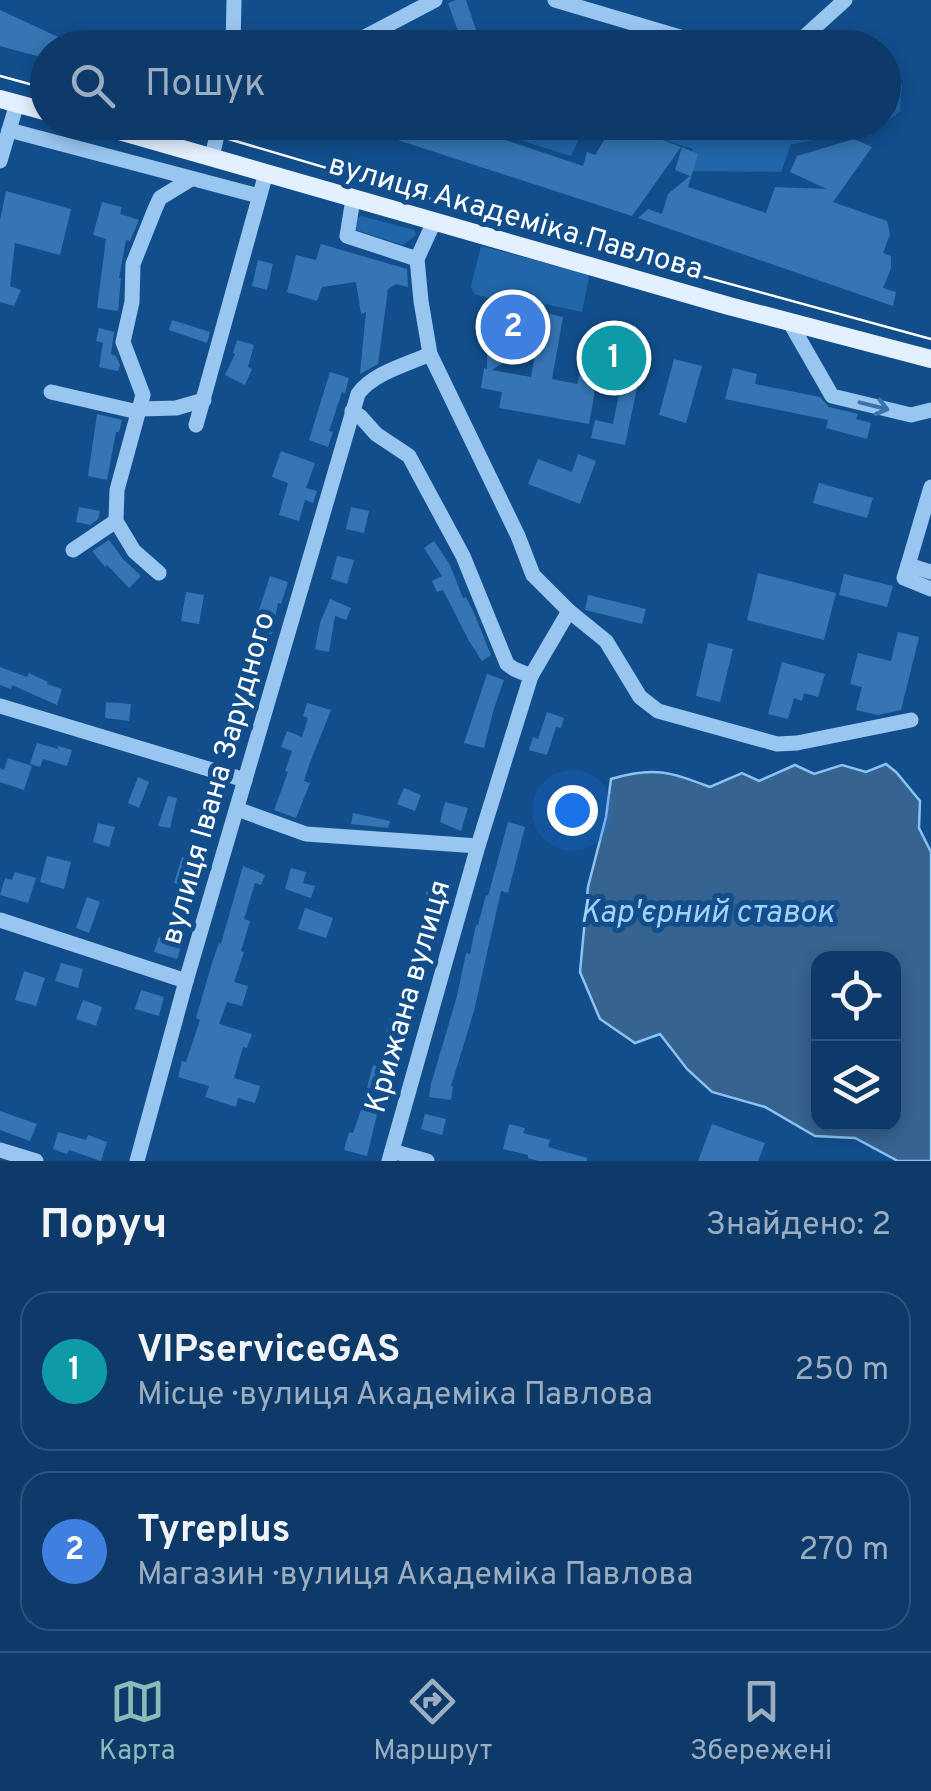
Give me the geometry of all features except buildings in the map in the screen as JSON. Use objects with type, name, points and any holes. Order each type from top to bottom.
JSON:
[{"type":"main road","name":"вулиця Академіка Павлова","points":[[152,140],[931,359]]},
{"type":"street","points":[[233,30],[234,0]]},
{"type":"street","points":[[378,30],[435,0]]},
{"type":"street","points":[[554,0],[656,30]]},
{"type":"street","points":[[812,30],[845,0]]},
{"type":"street","points":[[0,160],[9,130],[8,101]]},
{"type":"street","points":[[9,130],[30,136]]},
{"type":"street","points":[[46,140],[259,196]]},
{"type":"street","points":[[212,157],[216,140]]},
{"type":"street","points":[[196,425],[266,173]]},
{"type":"street","points":[[158,572],[134,552],[116,522],[117,490],[142,395],[123,342],[132,302],[132,264],[160,198],[192,179]]},
{"type":"street","points":[[353,198],[347,236],[417,259]]},
{"type":"street","points":[[434,222],[417,259],[430,354],[533,575],[606,642],[640,696],[658,712],[777,744],[911,720]]},
{"type":"street","points":[[789,322],[832,396],[910,416],[931,410]]},
{"type":"street","points":[[430,354],[366,384],[352,412],[409,456],[463,556],[507,664],[532,676]]},
{"type":"street","points":[[50,392],[138,411],[176,408],[204,400]]},
{"type":"street","name":"вулиця Івана Зарудного","points":[[137,1161],[352,412]]},
{"type":"street","points":[[931,487],[904,578],[931,588]]},
{"type":"street","points":[[74,550],[116,522]]},
{"type":"street","points":[[908,565],[931,572]]},
{"type":"street","name":"Крижана вулиця","points":[[390,1156],[478,846],[532,676],[569,611]]},
{"type":"street","points":[[0,706],[246,780]]},
{"type":"street","name":"Крижана вулиця","points":[[237,809],[306,834],[478,846]]},
{"type":"street","points":[[0,920],[186,981]]},
{"type":"street","points":[[0,1150],[36,1161]]},
{"type":"street","points":[[390,1156],[427,1161]]},
{"type":"shaded area","points":[[520,140],[579,140],[571,156]]},
{"type":"shaded area","points":[[665,140],[814,140],[791,144],[781,172],[687,171],[693,149]]},
{"type":"shaded area","points":[[357,218],[414,230],[416,235],[403,245],[356,230]]},
{"type":"shaded area","points":[[481,246],[589,276],[582,312],[545,304],[542,313],[474,294],[471,286]]},
{"type":"water","name":"Кар'єрний ставок","points":[[886,764],[920,801],[919,828],[931,852],[931,1161],[898,1161],[855,1138],[815,1136],[765,1107],[712,1092],[687,1069],[660,1034],[635,1043],[600,1019],[580,972],[588,887],[606,817],[611,779],[662,772],[710,787],[742,773],[759,781],[795,765],[814,774],[842,765],[866,772]]},
{"type":"tram line","points":[[0,76],[30,84]]},
{"type":"tram line","points":[[232,140],[577,242],[931,339]]},
{"type":"place","name":"Tyreplus","points":[[513,327]]},
{"type":"place","name":"VIPserviceGAS","points":[[614,358]]}]
